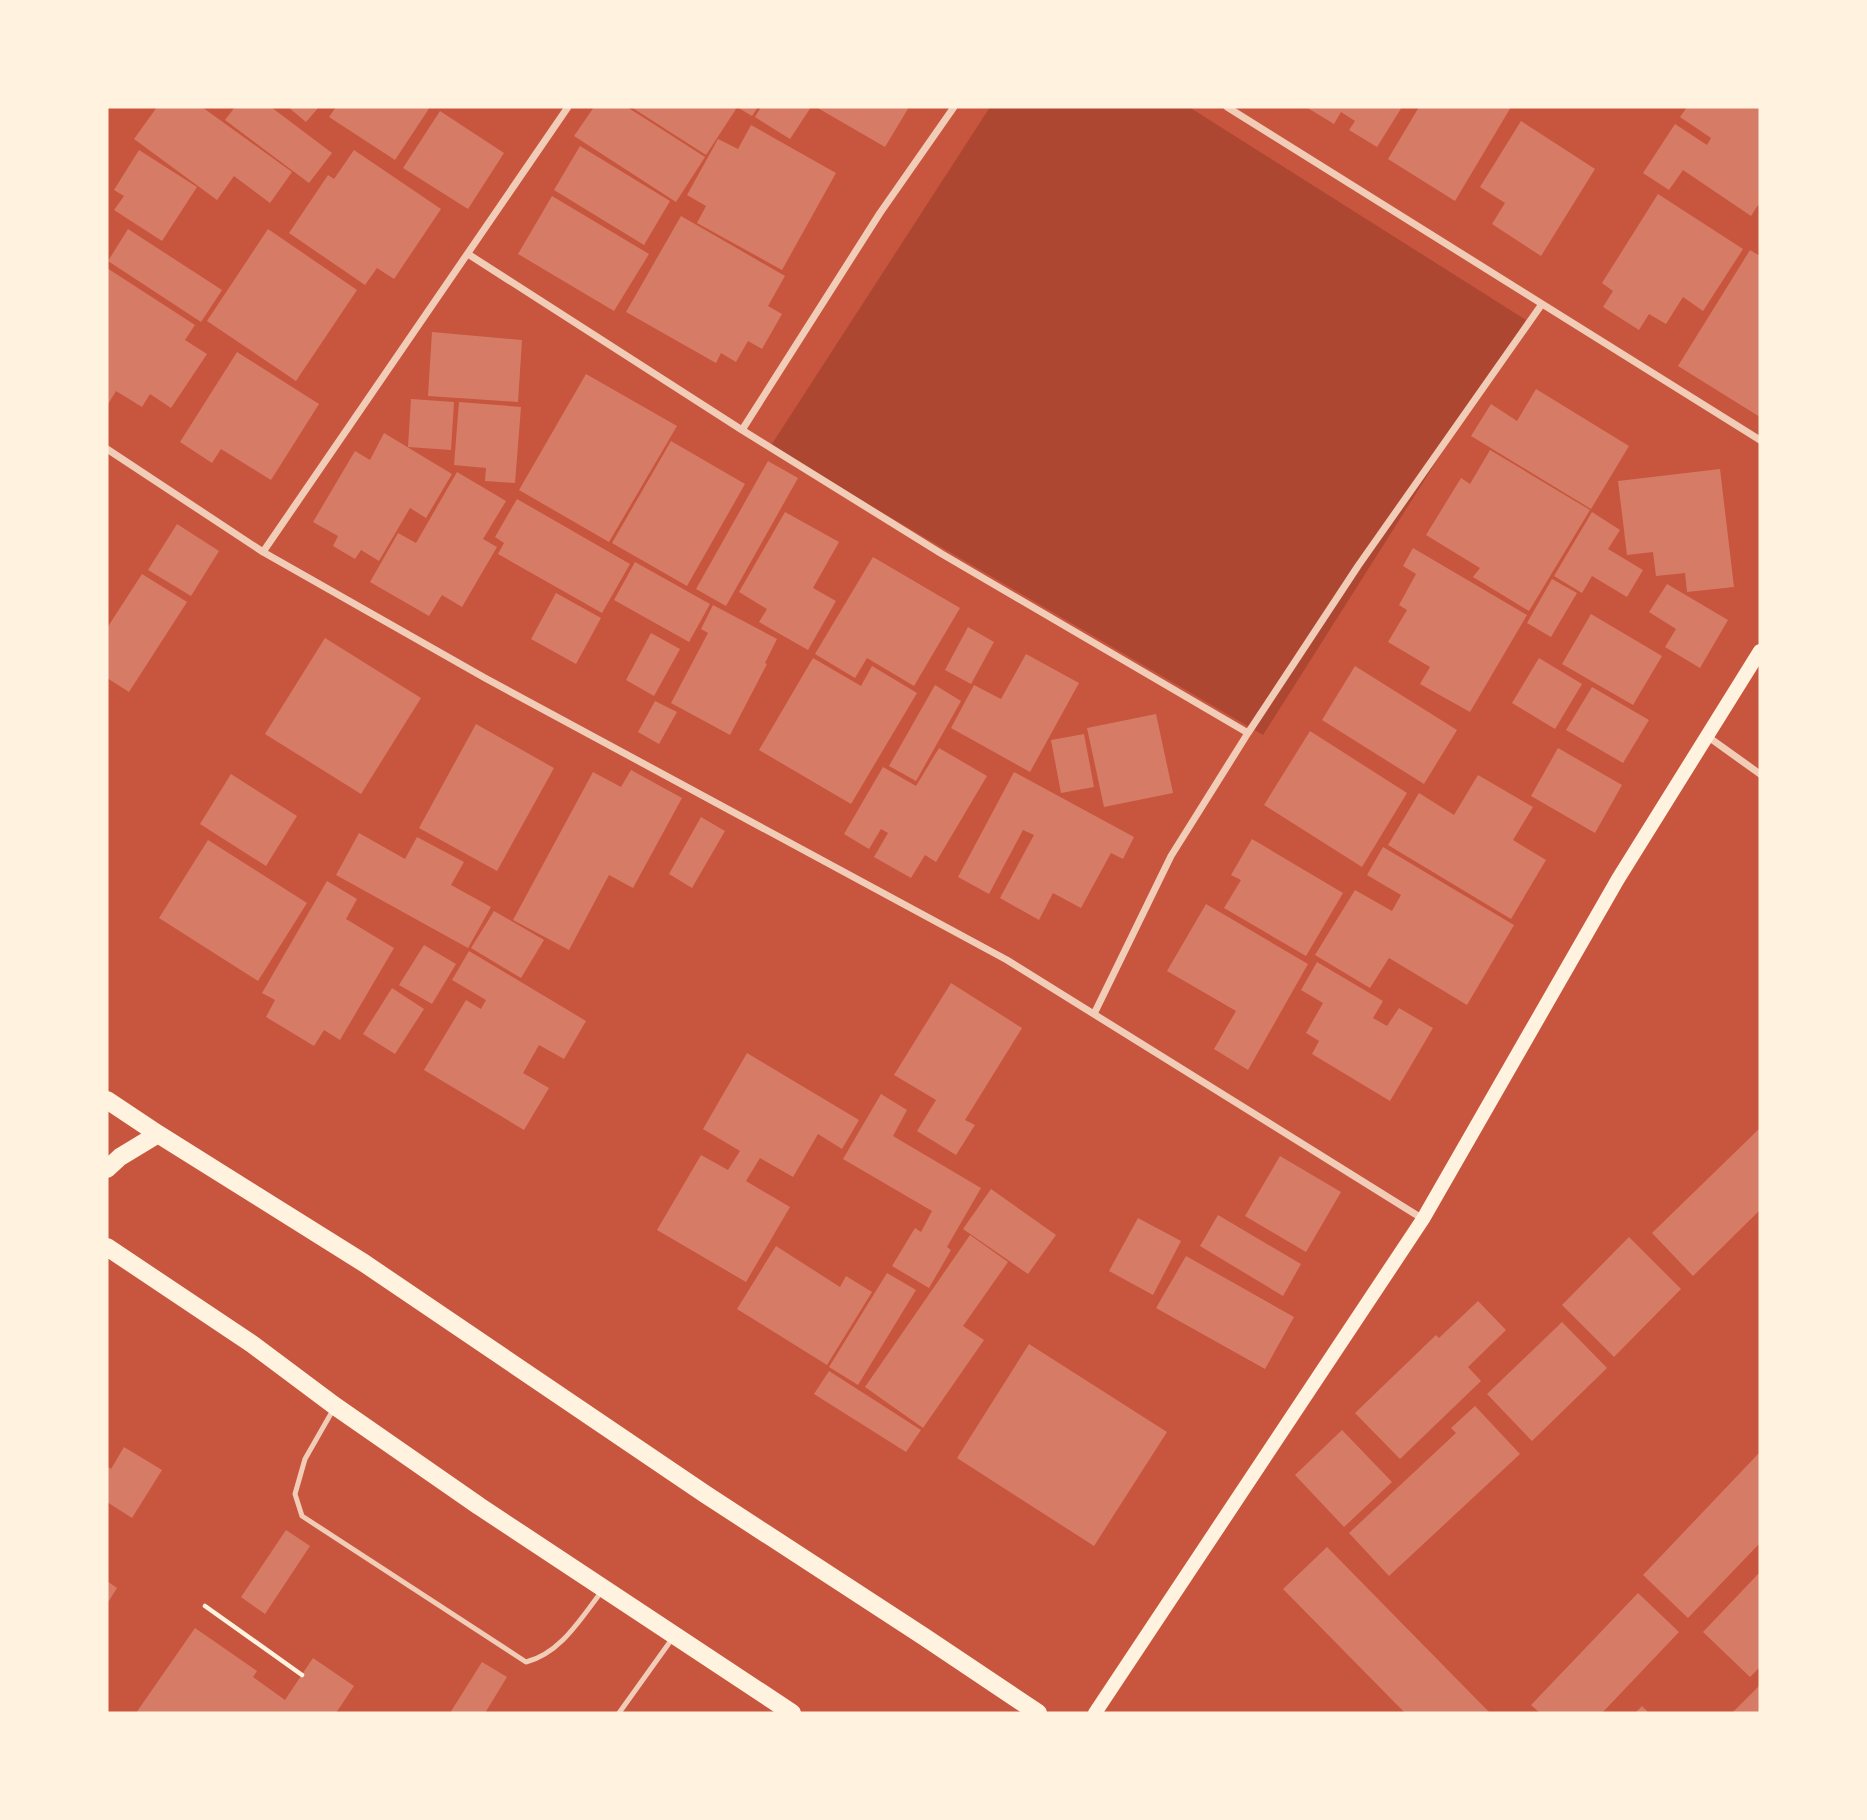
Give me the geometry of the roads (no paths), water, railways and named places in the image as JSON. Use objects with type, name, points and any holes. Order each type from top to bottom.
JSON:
[{"type":"main road","points":[[1095,1713],[1423,1219],[1618,879],[1760,651]]},
{"type":"main road","points":[[107,1100],[158,1135],[364,1263],[705,1494],[1038,1713]]},
{"type":"main road","points":[[107,1169],[120,1157],[158,1135]]},
{"type":"main road","points":[[107,1247],[252,1344],[335,1406],[792,1713]]},
{"type":"street","points":[[263,552],[568,107]]},
{"type":"street","points":[[741,430],[880,213],[954,107]]},
{"type":"street","points":[[1227,107],[1760,440]]},
{"type":"street","points":[[468,254],[741,430],[942,554],[1248,733]]},
{"type":"street","points":[[1094,1014],[1171,856],[1248,733],[1358,565],[1542,303]]},
{"type":"street","points":[[107,449],[263,552],[485,678],[1007,960],[1423,1219]]},
{"type":"street","points":[[1706,736],[1760,774]]},
{"type":"lane","points":[[335,1406],[305,1459],[295,1494],[302,1516],[526,1662],[549,1653],[567,1636],[604,1588]]},
{"type":"lane","points":[[619,1713],[676,1635]]}]
